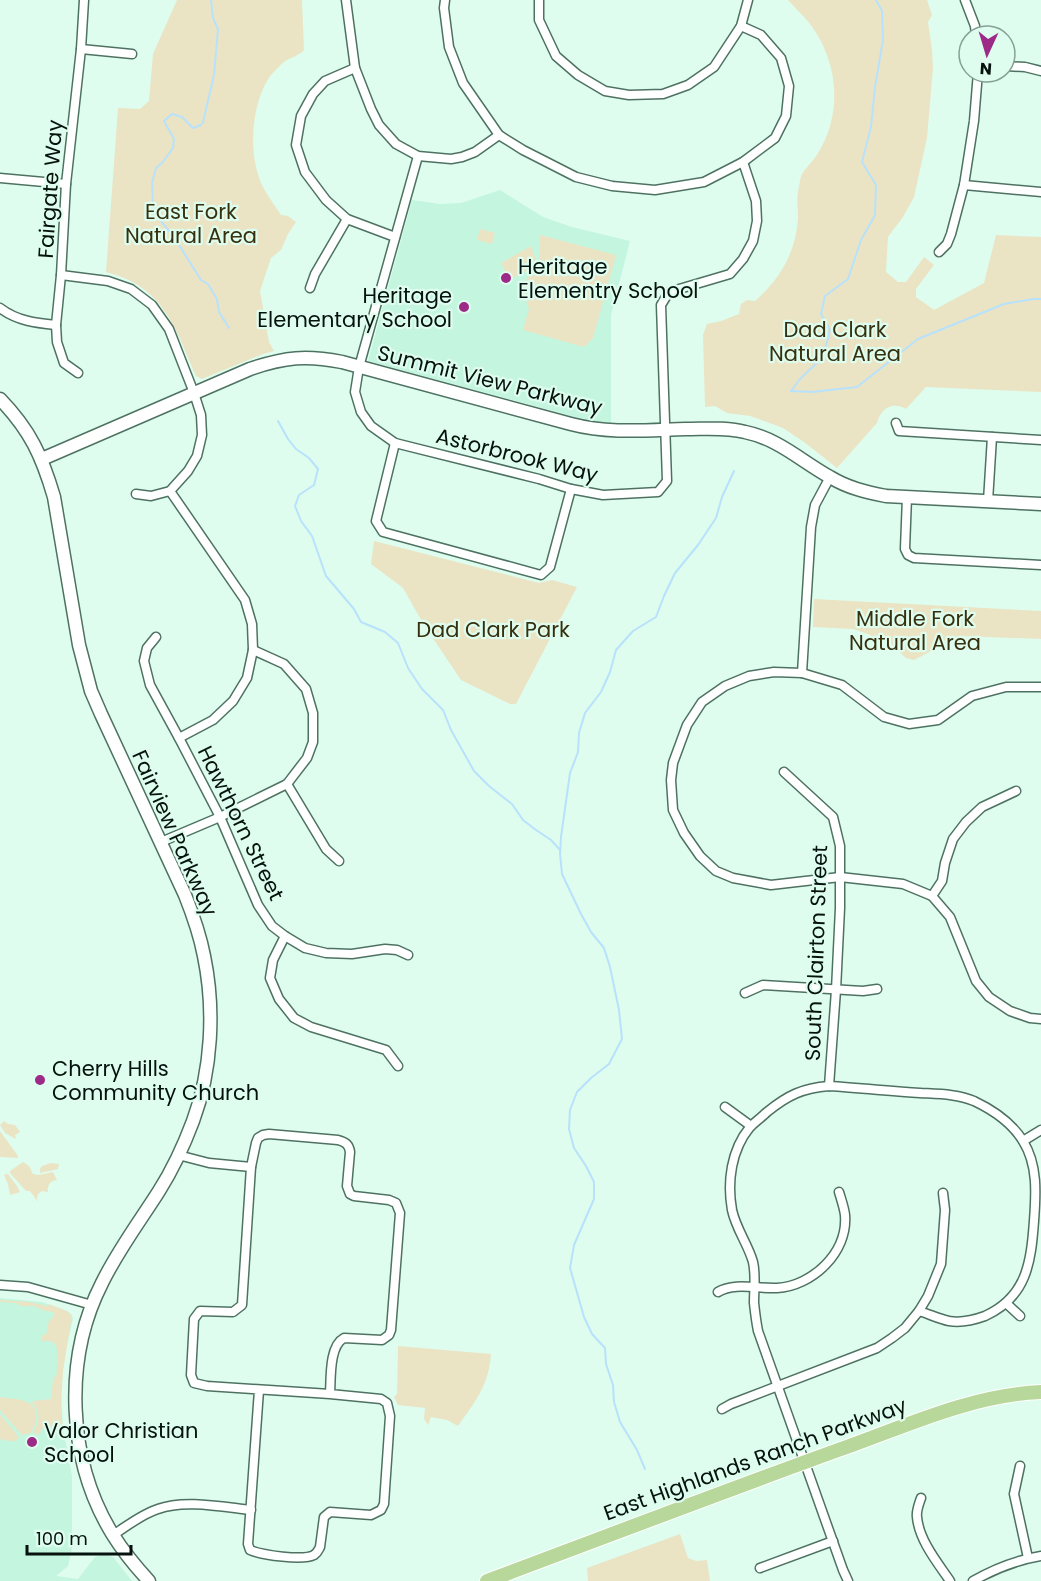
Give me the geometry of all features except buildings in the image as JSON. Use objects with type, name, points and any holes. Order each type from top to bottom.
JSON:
[{"type":"main road","name":"Summit View Parkway","points":[[42,459],[250,369],[283,359],[312,357],[359,367],[582,427],[612,431],[718,428],[758,435],[782,445],[830,477],[862,491],[886,496],[1041,504]]},
{"type":"main road","name":"Fairview Parkway","points":[[0,399],[34,442],[42,459],[54,497],[79,645],[92,691],[100,714],[185,895],[204,955],[210,1026],[205,1074],[194,1119],[161,1188],[107,1273],[92,1305],[84,1329],[78,1360],[76,1421],[87,1475],[113,1535],[149,1581]]},
{"type":"main road","name":"East Highlands Ranch Parkway","points":[[487,1581],[970,1403],[1021,1393],[1041,1392]]},
{"type":"street","name":"Fairgate Way","points":[[78,373],[64,363],[57,342],[56,325],[66,183],[81,49],[84,0]]},
{"type":"street","points":[[346,0],[355,68],[379,125],[396,144],[418,156],[451,159],[475,152],[499,135]]},
{"type":"street","points":[[445,0],[449,47],[463,83],[499,135],[576,177],[612,186],[656,190],[704,182],[743,162],[775,138],[786,116],[789,86],[781,58],[761,35],[741,26]]},
{"type":"street","points":[[539,0],[539,20],[556,56],[578,75],[605,91],[630,96],[663,94],[688,85],[714,67],[741,26],[748,0]]},
{"type":"street","points":[[965,0],[974,24]]},
{"type":"street","points":[[81,49],[132,54]]},
{"type":"street","points":[[1017,67],[1041,71]]},
{"type":"street","points":[[355,68],[325,81],[314,94],[301,116],[296,144],[305,172],[326,200],[347,219],[395,237]]},
{"type":"street","points":[[939,252],[947,244],[951,234],[964,185],[977,84]]},
{"type":"street","name":"Astorbrook Way","points":[[418,156],[359,367],[355,392],[361,412],[371,426],[395,443],[571,489],[603,495],[658,492],[667,481],[662,305],[669,292],[730,274],[743,259],[753,241],[757,221],[756,201],[743,162]]},
{"type":"street","points":[[0,178],[66,183]]},
{"type":"street","points":[[964,185],[1041,192]]},
{"type":"street","points":[[310,288],[315,274],[347,219]]},
{"type":"street","points":[[61,275],[108,281],[131,289],[152,305],[169,330],[194,393],[201,415],[202,435],[197,456],[188,471],[170,491],[151,496],[136,495]]},
{"type":"street","points":[[0,308],[7,314],[31,322],[56,325]]},
{"type":"street","points":[[896,423],[899,431],[1041,440]]},
{"type":"street","points":[[988,501],[992,437]]},
{"type":"street","points":[[395,443],[376,521],[383,532],[541,575],[550,567],[571,489]]},
{"type":"street","points":[[802,673],[815,505],[830,477]]},
{"type":"street","points":[[170,491],[245,600],[252,624],[253,650],[247,678],[234,701],[213,720],[179,738]]},
{"type":"street","points":[[907,497],[905,549],[908,555],[914,558],[1041,565]]},
{"type":"street","name":"Hawthorn Street","points":[[156,637],[147,648],[144,661],[150,685],[220,817],[258,905],[272,926],[304,948],[326,953],[352,954],[385,948],[408,955]]},
{"type":"street","points":[[161,842],[220,817],[287,784],[307,758],[313,742],[313,713],[306,688],[284,664],[253,650]]},
{"type":"street","points":[[1041,687],[1006,687],[972,696],[938,720],[909,724],[884,717],[842,685],[802,673],[774,672],[749,676],[725,686],[702,702],[687,725],[673,763],[671,780],[673,810],[684,833],[700,856],[716,871],[734,878],[771,885],[840,877],[903,884],[932,896],[950,917],[976,981],[989,997],[1011,1011],[1041,1018]]},
{"type":"street","name":"South Clairton Street","points":[[784,772],[834,817],[840,846],[836,990],[830,1086]]},
{"type":"street","points":[[287,784],[326,849],[339,861]]},
{"type":"street","points":[[932,896],[942,881],[953,839],[966,822],[982,807],[1016,791]]},
{"type":"street","points":[[285,936],[273,960],[270,978],[279,999],[294,1018],[311,1027],[386,1050],[398,1066]]},
{"type":"street","points":[[745,993],[763,985],[863,991],[877,989]]},
{"type":"street","points":[[848,1581],[758,1330],[754,1306],[753,1261],[734,1216],[730,1188],[735,1156],[751,1126],[779,1102],[812,1087],[830,1086],[951,1095],[971,1100],[988,1109],[1009,1124],[1023,1141],[1035,1174],[1036,1196],[1031,1254],[1025,1276],[1018,1290],[994,1312],[961,1322],[948,1321],[919,1311]]},
{"type":"street","points":[[725,1107],[751,1126]]},
{"type":"street","points":[[1023,1141],[1041,1130]]},
{"type":"street","points":[[259,1390],[248,1544],[250,1550],[256,1553],[308,1557],[318,1551],[326,1514],[330,1512],[371,1515],[381,1510],[384,1504],[390,1416],[387,1403],[381,1399],[330,1394],[199,1385],[194,1383],[190,1375],[196,1314],[200,1311],[233,1312],[242,1305],[251,1167],[258,1138],[269,1134],[345,1142],[350,1152],[347,1186],[350,1194],[390,1200],[396,1203],[400,1213],[391,1330],[389,1335],[382,1340],[344,1338],[339,1340],[333,1351],[330,1394]]},
{"type":"street","points":[[178,1155],[209,1163],[251,1167]]},
{"type":"street","points":[[718,1292],[732,1287],[777,1288],[796,1285],[810,1278],[825,1266],[837,1249],[843,1234],[845,1215],[839,1192]]},
{"type":"street","points":[[722,1409],[877,1348],[905,1328],[928,1296],[941,1264],[945,1210],[943,1193]]},
{"type":"street","points":[[0,1285],[28,1287],[92,1305]]},
{"type":"street","points":[[1006,1303],[1020,1316]]},
{"type":"street","points":[[1020,1466],[1014,1494],[1028,1558]]},
{"type":"street","points":[[921,1498],[916,1514],[919,1530],[950,1581]]},
{"type":"street","points":[[113,1535],[156,1509],[169,1505],[189,1504],[250,1510]]},
{"type":"street","points":[[760,1568],[833,1540]]},
{"type":"street","points":[[973,1581],[1000,1568],[1041,1556]]},
{"type":"shaded area","name":"Heritage Elementry School","points":[[500,190],[543,217],[572,227],[630,241],[611,315],[611,424],[594,422],[368,361],[412,200],[440,204],[461,203]]},
{"type":"shaded area","name":"Valor Christian School","points":[[0,1298],[42,1302],[67,1311],[73,1318],[64,1358],[61,1391],[63,1428],[72,1476],[72,1549],[68,1566],[56,1576],[78,1579],[95,1557],[104,1554],[113,1557],[132,1581],[0,1581]]},
{"type":"green space","name":"East Fork Natural Area","points":[[177,0],[302,0],[304,50],[284,62],[271,75],[259,99],[254,128],[254,157],[261,183],[281,215],[288,216],[296,222],[281,250],[271,258],[260,291],[269,342],[274,351],[202,379],[196,376],[173,325],[154,298],[125,278],[106,272],[118,108],[140,109],[149,101],[153,54]]},
{"type":"green space","name":"Dad Clark Natural Area","points":[[788,0],[927,0],[932,15],[928,22],[933,68],[927,138],[914,197],[888,237],[886,272],[898,282],[906,282],[924,257],[934,265],[916,289],[916,297],[934,310],[984,283],[996,235],[1041,237],[1041,392],[926,387],[906,409],[892,406],[884,410],[877,423],[837,468],[783,428],[750,416],[727,413],[715,406],[705,407],[703,335],[707,324],[739,314],[741,304],[747,300],[755,301],[779,274],[790,253],[797,230],[801,177],[817,155],[830,125],[834,95],[830,65],[819,37]]},
{"type":"green space","points":[[480,229],[495,233],[492,244],[477,240]]},
{"type":"green space","points":[[540,235],[616,255],[593,338],[584,347],[523,330],[529,309],[521,285],[539,266]]},
{"type":"green space","points":[[531,246],[538,265],[509,280],[501,263]]},
{"type":"green space","name":"Dad Clark Park","points":[[374,541],[539,583],[552,580],[577,587],[516,704],[510,704],[461,680],[424,625],[403,588],[371,564]]},
{"type":"green space","name":"Middle Fork Natural Area","points":[[814,599],[1041,611],[1041,639],[961,636],[914,660],[906,658],[887,641],[853,629],[813,627]]},
{"type":"green space","points":[[4,1121],[15,1125],[20,1132],[15,1135],[16,1139],[5,1133],[0,1125]]},
{"type":"green space","points":[[0,1131],[18,1156],[18,1158],[0,1157]]},
{"type":"green space","points":[[23,1162],[29,1166],[33,1174],[53,1172],[57,1180],[52,1181],[48,1192],[42,1191],[38,1194],[38,1202],[30,1191],[26,1191],[10,1173]]},
{"type":"green space","points":[[51,1163],[59,1164],[58,1169],[40,1173],[42,1166]]},
{"type":"green space","points":[[6,1174],[20,1192],[10,1195],[4,1175]]},
{"type":"green space","points":[[0,1300],[48,1306],[49,1304],[67,1311],[72,1316],[63,1371],[62,1434],[50,1432],[51,1428],[48,1427],[42,1428],[39,1435],[33,1433],[38,1417],[37,1410],[32,1403],[51,1399],[53,1379],[57,1374],[57,1348],[52,1342],[42,1341],[42,1335],[46,1335],[49,1320],[53,1318],[54,1312],[34,1306],[0,1302]]},
{"type":"green space","points":[[398,1346],[491,1354],[484,1384],[458,1426],[447,1420],[431,1417],[428,1425],[424,1419],[425,1408],[398,1405],[394,1397],[397,1394]]},
{"type":"green space","points":[[0,1397],[21,1400],[33,1406],[36,1410],[36,1419],[31,1433],[22,1435],[0,1410]]},
{"type":"green space","points":[[0,1414],[19,1437],[16,1441],[0,1439]]},
{"type":"green space","points":[[680,1534],[688,1558],[696,1561],[707,1560],[710,1581],[588,1581],[587,1568]]},
{"type":"waterway","points":[[211,0],[213,18],[218,29],[214,75],[203,122],[193,128],[182,117],[172,114],[164,121],[174,139],[173,148],[156,168],[152,183],[153,204],[160,220],[174,237],[201,280],[208,284],[217,299],[219,312],[229,328]]},
{"type":"waterway","points":[[791,391],[823,357],[830,330],[821,314],[825,296],[848,279],[861,240],[875,215],[876,185],[862,162],[871,127],[883,40],[882,11],[876,0]]},
{"type":"waterway","points":[[791,391],[812,392],[857,387],[918,339],[1004,304],[1041,299]]},
{"type":"waterway","points":[[278,421],[296,449],[309,458],[318,469],[314,485],[299,495],[295,506],[301,521],[312,536],[326,576],[354,609],[361,622],[385,632],[398,643],[408,668],[422,689],[443,710],[451,730],[474,771],[512,804],[523,820],[551,840],[560,850]]},
{"type":"waterway","points":[[645,1469],[637,1450],[620,1422],[614,1402],[613,1385],[606,1364],[605,1348],[592,1334],[584,1317],[570,1268],[574,1245],[594,1199],[594,1182],[574,1148],[569,1129],[570,1110],[577,1092],[609,1064],[622,1039],[619,1010],[604,948],[591,932],[562,874],[561,837],[570,773],[578,752],[579,733],[585,713],[601,692],[616,650],[633,631],[656,617],[675,573],[716,518],[722,497],[734,471]]},
{"type":"place","name":"Heritage Elementry School","points":[[506,278]]},
{"type":"place","name":"Heritage Elementary School","points":[[464,307]]},
{"type":"place","name":"Cherry Hills Community Church","points":[[40,1080]]},
{"type":"place","name":"Valor Christian School","points":[[32,1442]]}]
